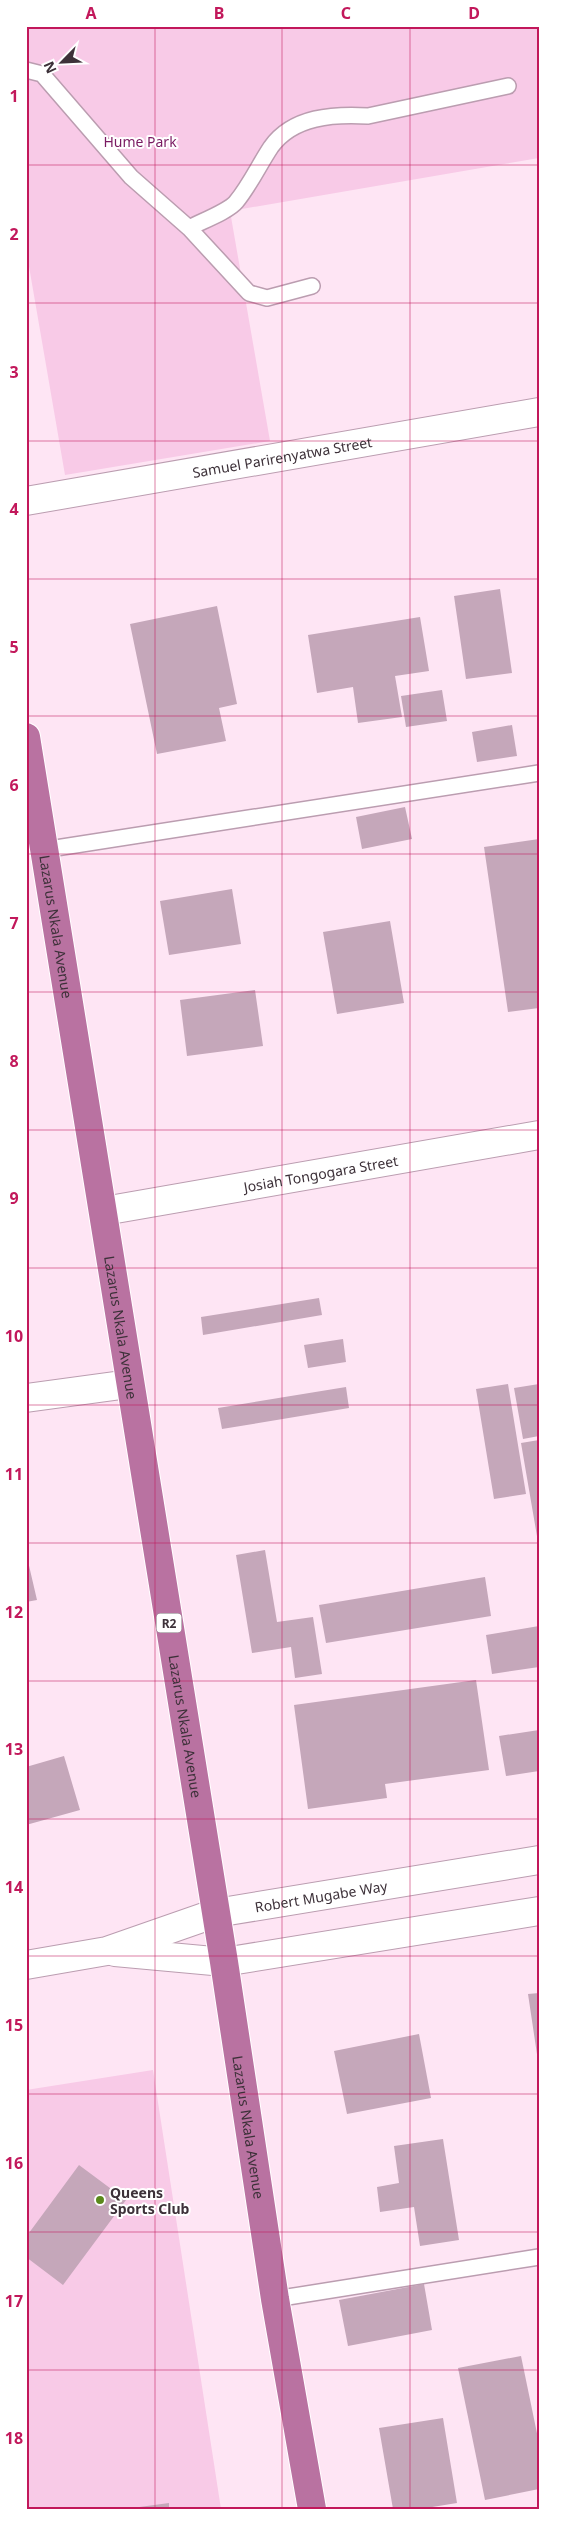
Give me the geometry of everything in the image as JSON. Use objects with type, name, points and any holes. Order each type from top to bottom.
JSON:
[{"type":"highway","name":"Lazarus Nkala Avenue","points":[[26,738],[224,1962],[275,2300],[312,2509]]},
{"type":"street","name":"Samuel Parirenyatwa Street","points":[[26,501],[539,412]]},
{"type":"street","name":"Josiah Tongogara Street","points":[[104,1211],[539,1135]]},
{"type":"street","points":[[26,1398],[130,1384]]},
{"type":"street","name":"Robert Mugabe Way","points":[[26,1965],[107,1951],[216,1913],[539,1860]]},
{"type":"street","name":"Robert Mugabe Way","points":[[107,1951],[224,1962],[539,1911]]},
{"type":"lane","points":[[26,70],[42,74],[131,177],[189,228],[249,293],[266,298],[312,286]]},
{"type":"lane","points":[[189,228],[235,204],[271,147],[287,130],[307,121],[346,115],[368,116],[508,86]]},
{"type":"lane","points":[[44,850],[539,773]]},
{"type":"lane","points":[[275,2300],[539,2257]]},
{"type":"green space","name":"Hume Park","points":[[26,26],[539,26],[539,158],[230,211],[270,441],[65,475],[26,249]]},
{"type":"green space","name":"Queens Sports Club","points":[[153,2070],[221,2509],[26,2509],[26,2090]]},
{"type":"building","points":[[500,589],[512,673],[466,679],[454,596]]},
{"type":"building","points":[[217,606],[237,704],[219,708],[226,741],[157,754],[130,624]]},
{"type":"building","points":[[420,617],[429,671],[395,676],[402,717],[358,723],[353,687],[317,693],[308,635]]},
{"type":"building","points":[[442,690],[447,721],[406,727],[401,696]]},
{"type":"building","points":[[512,725],[517,756],[477,762],[472,732]]},
{"type":"building","points":[[405,807],[412,839],[362,849],[356,817]]},
{"type":"building","points":[[539,839],[539,1008],[508,1012],[484,847]]},
{"type":"building","points":[[232,889],[241,944],[169,955],[160,901]]},
{"type":"building","points":[[390,921],[404,1003],[337,1014],[323,932]]},
{"type":"building","points":[[255,990],[263,1046],[187,1056],[180,1000]]},
{"type":"building","points":[[319,1298],[322,1315],[203,1335],[201,1317]]},
{"type":"building","points":[[343,1339],[346,1362],[308,1368],[304,1345]]},
{"type":"building","points":[[508,1384],[526,1494],[494,1499],[476,1389]]},
{"type":"building","points":[[539,1384],[539,1436],[523,1439],[514,1388]]},
{"type":"building","points":[[346,1387],[349,1408],[222,1429],[218,1408]]},
{"type":"building","points":[[539,1440],[539,1542],[538,1542],[521,1443]]},
{"type":"building","points":[[265,1550],[277,1622],[313,1617],[322,1674],[295,1678],[291,1647],[252,1653],[236,1555]]},
{"type":"building","points":[[26,1558],[37,1600],[26,1602]]},
{"type":"building","points":[[485,1577],[491,1616],[326,1643],[319,1605]]},
{"type":"building","points":[[539,1626],[539,1667],[492,1674],[486,1635]]},
{"type":"building","points":[[476,1680],[489,1770],[385,1784],[387,1798],[308,1809],[294,1705]]},
{"type":"building","points":[[539,1730],[539,1771],[506,1776],[499,1736]]},
{"type":"building","points":[[64,1756],[80,1810],[26,1825],[26,1767]]},
{"type":"building","points":[[539,1993],[539,2061],[538,2061],[528,1994]]},
{"type":"building","points":[[419,2034],[431,2098],[347,2114],[334,2051]]},
{"type":"building","points":[[443,2139],[459,2240],[420,2246],[414,2207],[380,2212],[377,2187],[399,2183],[394,2146]]},
{"type":"building","points":[[79,2165],[126,2200],[63,2285],[26,2257],[26,2237]]},
{"type":"building","points":[[424,2284],[432,2330],[348,2346],[339,2300]]},
{"type":"building","points":[[521,2356],[539,2443],[539,2489],[485,2500],[458,2368]]},
{"type":"building","points":[[443,2418],[457,2503],[420,2509],[393,2509],[379,2428]]},
{"type":"building","points":[[169,2503],[169,2509],[132,2509],[132,2508]]},
{"type":"place","name":"Queens Sports Club","points":[[100,2200]]}]
